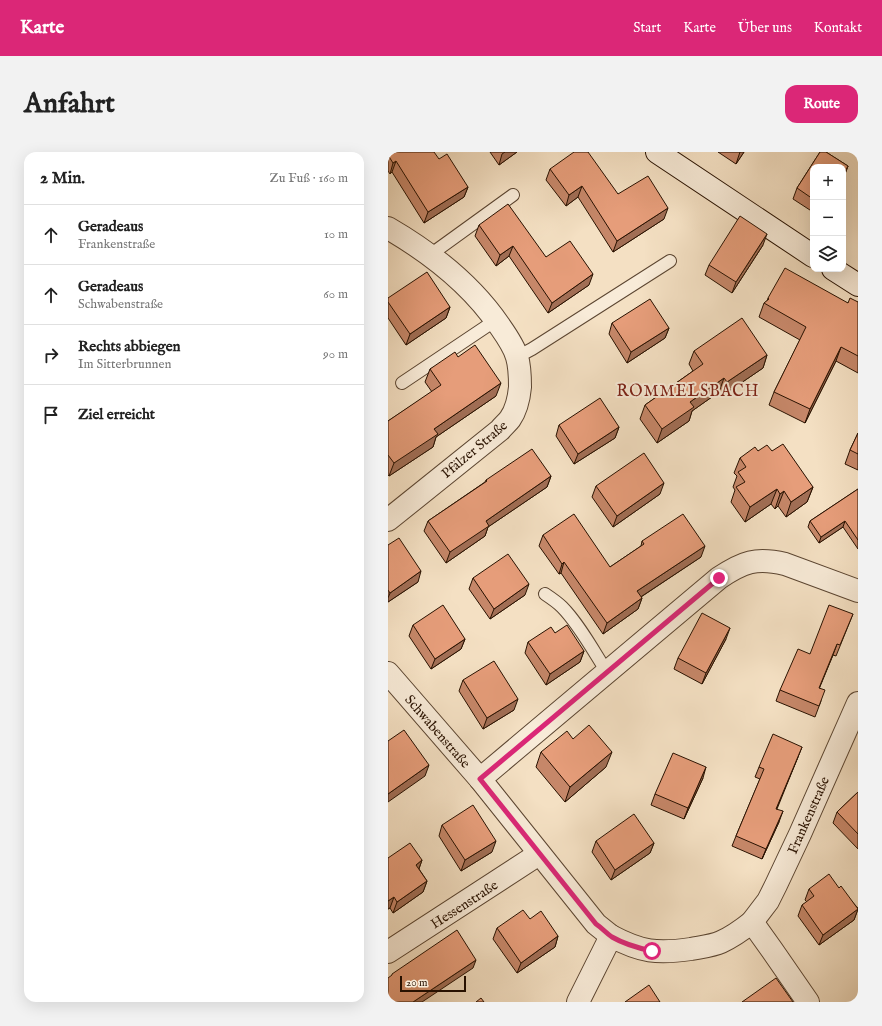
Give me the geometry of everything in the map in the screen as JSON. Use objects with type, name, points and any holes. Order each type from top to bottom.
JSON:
[{"type":"street","points":[[657,152],[810,254]]},
{"type":"street","name":"Pfälzer Straße","points":[[388,228],[430,255],[464,284],[496,320],[507,336],[517,357],[520,371],[519,396],[516,408],[510,419],[500,430],[388,520]]},
{"type":"street","points":[[837,272],[858,286]]},
{"type":"street","points":[[480,779],[719,578],[739,566],[750,562],[762,561],[785,564],[858,591]]},
{"type":"street","name":"Schwabenstraße","points":[[392,687],[440,733],[480,779],[596,924],[611,936]]},
{"type":"street","name":"Frankenstraße","points":[[611,936],[634,947],[652,951],[667,952],[709,946],[737,934],[752,922],[768,901],[776,885],[858,703]]},
{"type":"street","name":"Hessenstraße","points":[[388,952],[540,854]]},
{"type":"street","points":[[752,922],[808,1002]]},
{"type":"street","points":[[578,1002],[611,936]]},
{"type":"lane","points":[[430,255],[513,195]]},
{"type":"lane","points":[[517,357],[670,261]]},
{"type":"lane","points":[[402,383],[496,320]]},
{"type":"lane","points":[[545,594],[562,607],[570,617],[607,672]]},
{"type":"building","points":[[388,152],[434,152],[439,159],[447,154],[468,187],[428,212],[396,161],[393,163],[388,155]]},
{"type":"building","points":[[574,152],[588,152],[618,194],[648,176],[668,208],[617,241],[582,186],[569,195],[550,169]]},
{"type":"building","points":[[820,152],[826,152],[845,164],[812,164]]},
{"type":"building","points":[[810,168],[810,197],[797,188]]},
{"type":"building","points":[[508,204],[546,257],[570,241],[593,274],[552,303],[513,246],[500,255],[479,225]]},
{"type":"building","points":[[740,216],[767,234],[736,282],[709,265]]},
{"type":"building","points":[[785,268],[848,303],[850,298],[858,302],[858,356],[841,347],[810,409],[774,392],[806,327],[764,303],[769,299],[768,298]]},
{"type":"building","points":[[427,272],[450,307],[410,334],[388,302],[388,298]]},
{"type":"building","points":[[650,299],[669,328],[631,352],[612,323]]},
{"type":"building","points":[[742,318],[767,355],[727,382],[724,378],[690,402],[694,407],[662,429],[645,405],[703,364],[694,351]]},
{"type":"building","points":[[475,345],[501,383],[434,429],[438,434],[394,463],[388,455],[388,421],[441,385],[430,369],[455,352],[458,357]]},
{"type":"building","points":[[600,398],[619,427],[578,454],[559,425]]},
{"type":"building","points":[[858,433],[858,454],[850,450]]},
{"type":"building","points":[[783,444],[813,487],[791,502],[784,491],[780,494],[777,489],[750,507],[736,487],[745,482],[738,472],[746,467],[740,458],[755,447],[758,451],[767,445],[772,451]]},
{"type":"building","points":[[532,449],[551,476],[486,521],[489,526],[450,552],[428,521]]},
{"type":"building","points":[[644,453],[664,483],[617,516],[596,486]]},
{"type":"building","points":[[858,489],[858,540],[845,521],[821,537],[810,521]]},
{"type":"building","points":[[574,514],[610,567],[644,544],[642,541],[683,514],[705,546],[637,591],[642,598],[607,623],[564,562],[562,564],[543,535]]},
{"type":"building","points":[[399,538],[421,571],[390,593],[388,590],[388,545]]},
{"type":"building","points":[[508,554],[529,584],[494,609],[473,578]]},
{"type":"building","points":[[443,605],[465,639],[435,659],[413,625]]},
{"type":"building","points":[[829,605],[853,614],[840,645],[837,644],[819,688],[825,690],[819,706],[780,690],[798,649],[810,654]]},
{"type":"building","points":[[702,613],[730,628],[706,673],[678,658]]},
{"type":"building","points":[[567,625],[584,651],[550,674],[528,642],[551,627],[555,633]]},
{"type":"building","points":[[494,661],[518,699],[487,718],[463,680]]},
{"type":"building","points":[[589,725],[612,752],[570,787],[541,752],[567,731],[573,739]]},
{"type":"building","points":[[404,730],[429,765],[388,794],[388,741]]},
{"type":"building","points":[[773,734],[802,747],[776,809],[783,811],[766,849],[736,836],[764,769],[759,767]]},
{"type":"building","points":[[673,753],[706,767],[688,808],[655,794]]},
{"type":"building","points":[[858,792],[858,834],[837,812]]},
{"type":"building","points":[[473,805],[496,841],[465,860],[442,825]]},
{"type":"building","points":[[634,814],[654,843],[615,870],[596,841]]},
{"type":"building","points":[[410,843],[422,860],[416,865],[427,881],[397,902],[394,897],[388,901],[388,858]]},
{"type":"building","points":[[829,874],[839,888],[841,886],[858,909],[823,935],[802,905],[814,896],[809,889]]},
{"type":"building","points":[[523,910],[530,919],[541,911],[558,936],[521,963],[497,928]]},
{"type":"building","points":[[457,930],[476,960],[413,1002],[388,1002],[388,978]]},
{"type":"building","points":[[776,978],[793,1002],[742,1002]]},
{"type":"building","points":[[649,985],[660,1002],[625,1002]]},
{"type":"building","points":[[481,998],[484,1002],[476,1002]]},
{"type":"district","name":"ROMMELSBACH","points":[[688,390]]},
{"type":"route","points":[[652,951],[623,943],[596,924],[480,779],[719,578]]}]
